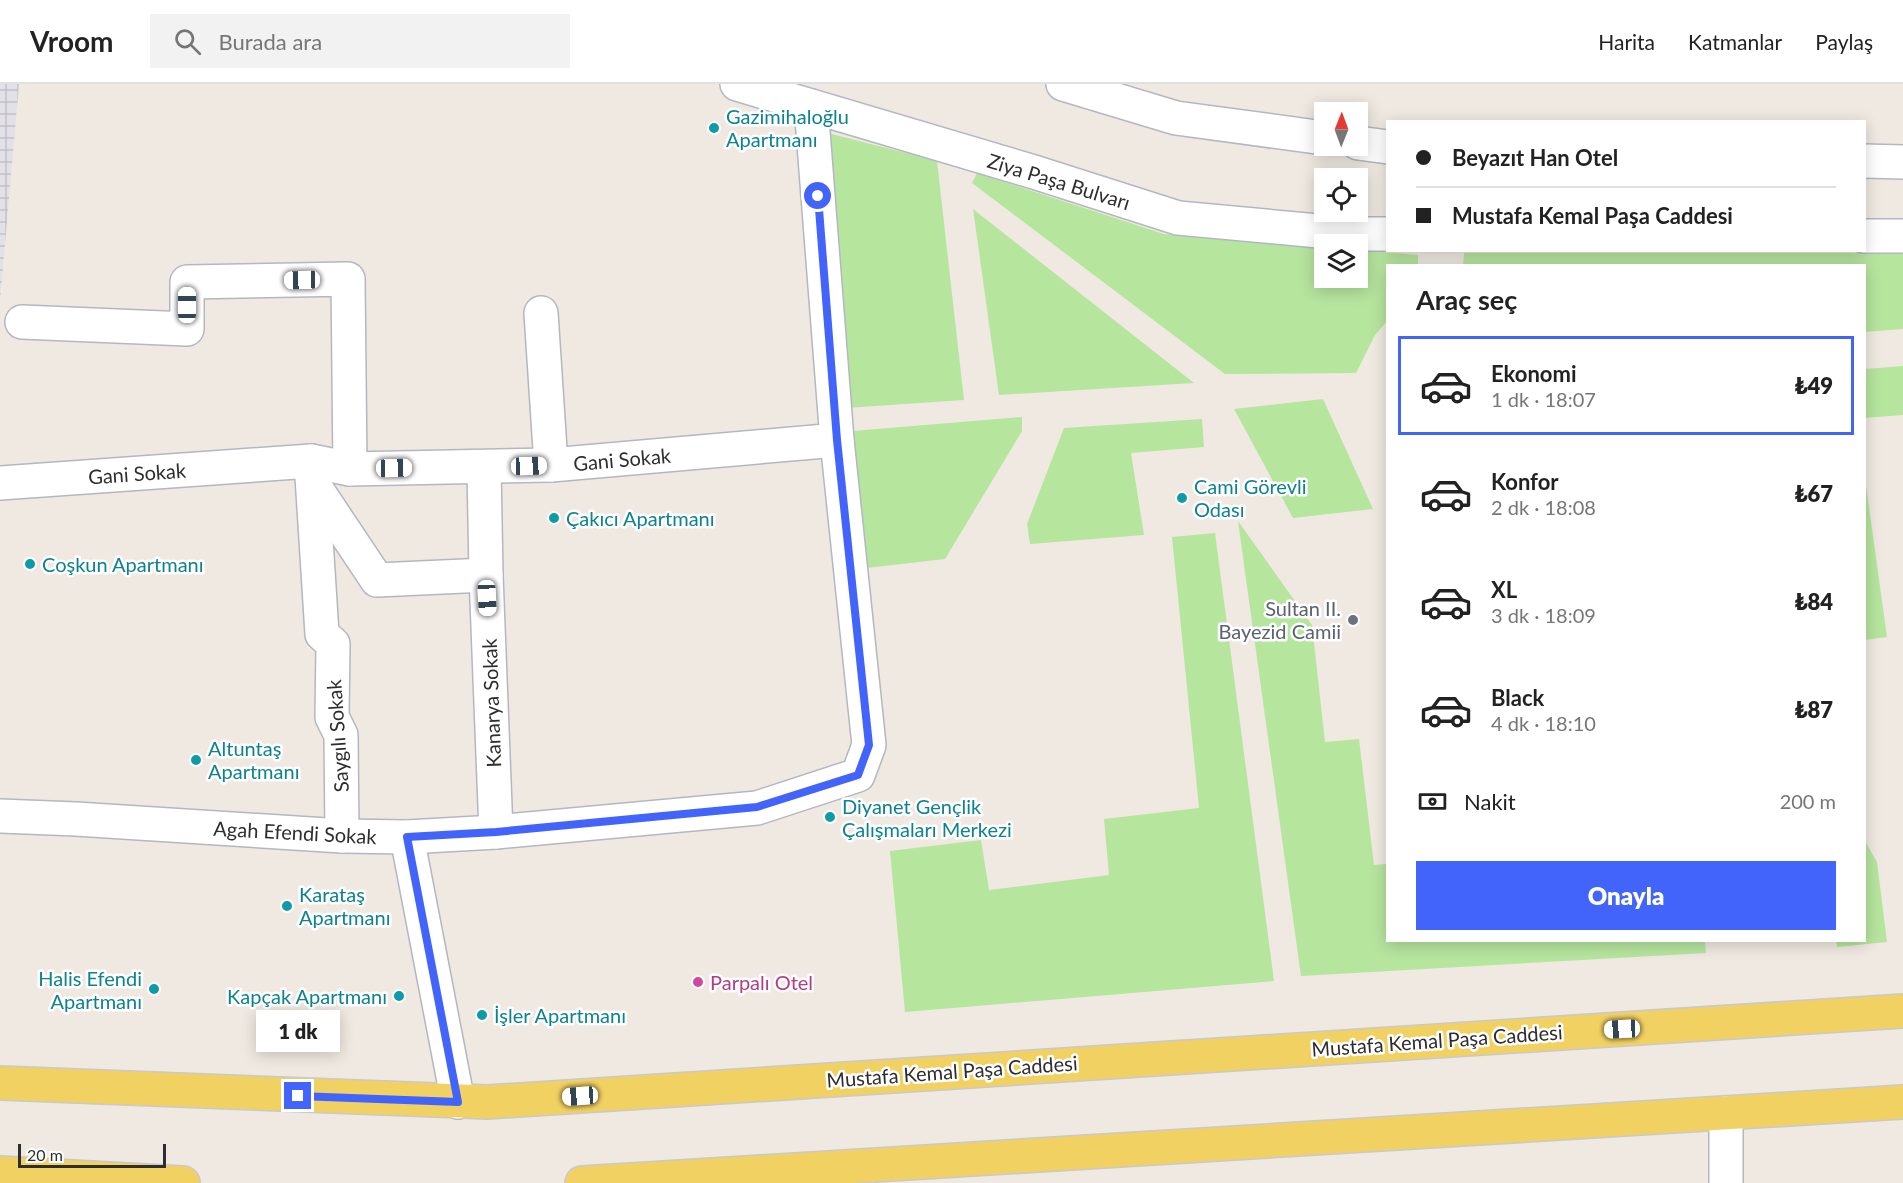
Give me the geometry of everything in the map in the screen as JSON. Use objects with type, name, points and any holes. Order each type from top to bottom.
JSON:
[{"type":"main road","name":"Mustafa Kemal Paşa Caddesi","points":[[0,1083],[488,1102],[1903,1011]]},
{"type":"main road","points":[[582,1183],[808,1176],[1903,1102]]},
{"type":"main road","points":[[0,1173],[164,1182]]},
{"type":"street","name":"Ziya Paşa Bulvarı","points":[[737,84],[1034,172],[1178,218],[1351,234],[1386,234]]},
{"type":"street","points":[[1063,84],[1176,118],[1314,137]]},
{"type":"street","points":[[811,106],[837,440]]},
{"type":"street","points":[[1368,144],[1386,147]]},
{"type":"street","points":[[1866,161],[1903,162]]},
{"type":"street","points":[[1866,236],[1903,236]]},
{"type":"street","points":[[22,322],[187,329],[187,282],[348,279],[350,469]]},
{"type":"street","points":[[541,313],[551,465]]},
{"type":"street","name":"Gani Sokak","points":[[0,483],[350,469],[551,465],[837,440]]},
{"type":"street","name":"Agah Efendi Sokak","points":[[0,816],[342,836],[407,837],[496,832],[757,807],[858,775],[869,745],[837,440]]},
{"type":"street","name":"Kanarya Sokak","points":[[484,467],[496,832]]},
{"type":"street","points":[[311,471],[377,580],[486,574]]},
{"type":"street","name":"Saygılı Sokak","points":[[311,471],[322,634],[333,644],[332,717],[340,735],[342,836]]},
{"type":"street","points":[[407,837],[458,1102]]},
{"type":"street","points":[[1726,1113],[1726,1183]]},
{"type":"shaded area","points":[[0,84],[19,84],[0,301]]},
{"type":"green space","points":[[824,132],[937,161],[964,400],[846,408]]},
{"type":"green space","points":[[977,173],[1164,234],[1314,246],[1314,288],[1368,288],[1368,251],[1418,255],[1418,264],[1386,264],[1386,322],[1375,335],[1356,373],[1225,374],[972,183]]},
{"type":"green space","points":[[973,209],[1194,383],[999,395]]},
{"type":"green space","points":[[1464,253],[1903,253],[1903,329],[1866,332],[1866,264],[1463,264]]},
{"type":"green space","points":[[1903,366],[1903,415],[1866,418],[1866,369]]},
{"type":"green space","points":[[1323,399],[1373,509],[1293,518],[1234,409]]},
{"type":"green space","points":[[1022,417],[1022,431],[945,559],[866,568],[853,431]]},
{"type":"green space","points":[[1202,419],[1204,447],[1131,453],[1144,535],[1030,544],[1027,524],[1064,428]]},
{"type":"green space","points":[[1866,485],[1887,637],[1866,640]]},
{"type":"green space","points":[[1238,521],[1312,625],[1325,742],[1359,739],[1374,865],[1386,864],[1386,942],[1705,942],[1706,953],[1301,976]]},
{"type":"green space","points":[[1215,533],[1274,981],[905,1012],[890,851],[981,840],[989,890],[1109,875],[1104,819],[1199,808],[1172,537]]},
{"type":"green space","points":[[1866,843],[1877,862],[1887,942],[1837,947],[1836,942],[1866,942]]},
{"type":"place","name":"Gazimihaloğlu Apartmanı","points":[[714,128]]},
{"type":"place","name":"Cami Görevli Odası","points":[[1182,498]]},
{"type":"place","name":"Çakıcı Apartmanı","points":[[554,518]]},
{"type":"place","name":"Coşkun Apartmanı","points":[[30,564]]},
{"type":"place","name":"Sultan II. Bayezid Camii","points":[[1353,620]]},
{"type":"place","name":"Altuntaş Apartmanı","points":[[196,760]]},
{"type":"place","name":"Diyanet Gençlik Çalışmaları Merkezi","points":[[830,817]]},
{"type":"place","name":"Karataş Apartmanı","points":[[287,906]]},
{"type":"place","name":"Parpalı Otel","points":[[698,982]]},
{"type":"place","name":"Halis Efendi Apartmanı","points":[[154,989]]},
{"type":"place","name":"Kapçak Apartmanı","points":[[399,996]]},
{"type":"place","name":"İşler Apartmanı","points":[[482,1015]]},
{"type":"route","points":[[298,1096],[458,1102],[407,837],[496,832],[757,807],[858,775],[869,745],[837,440],[818,196]]}]
